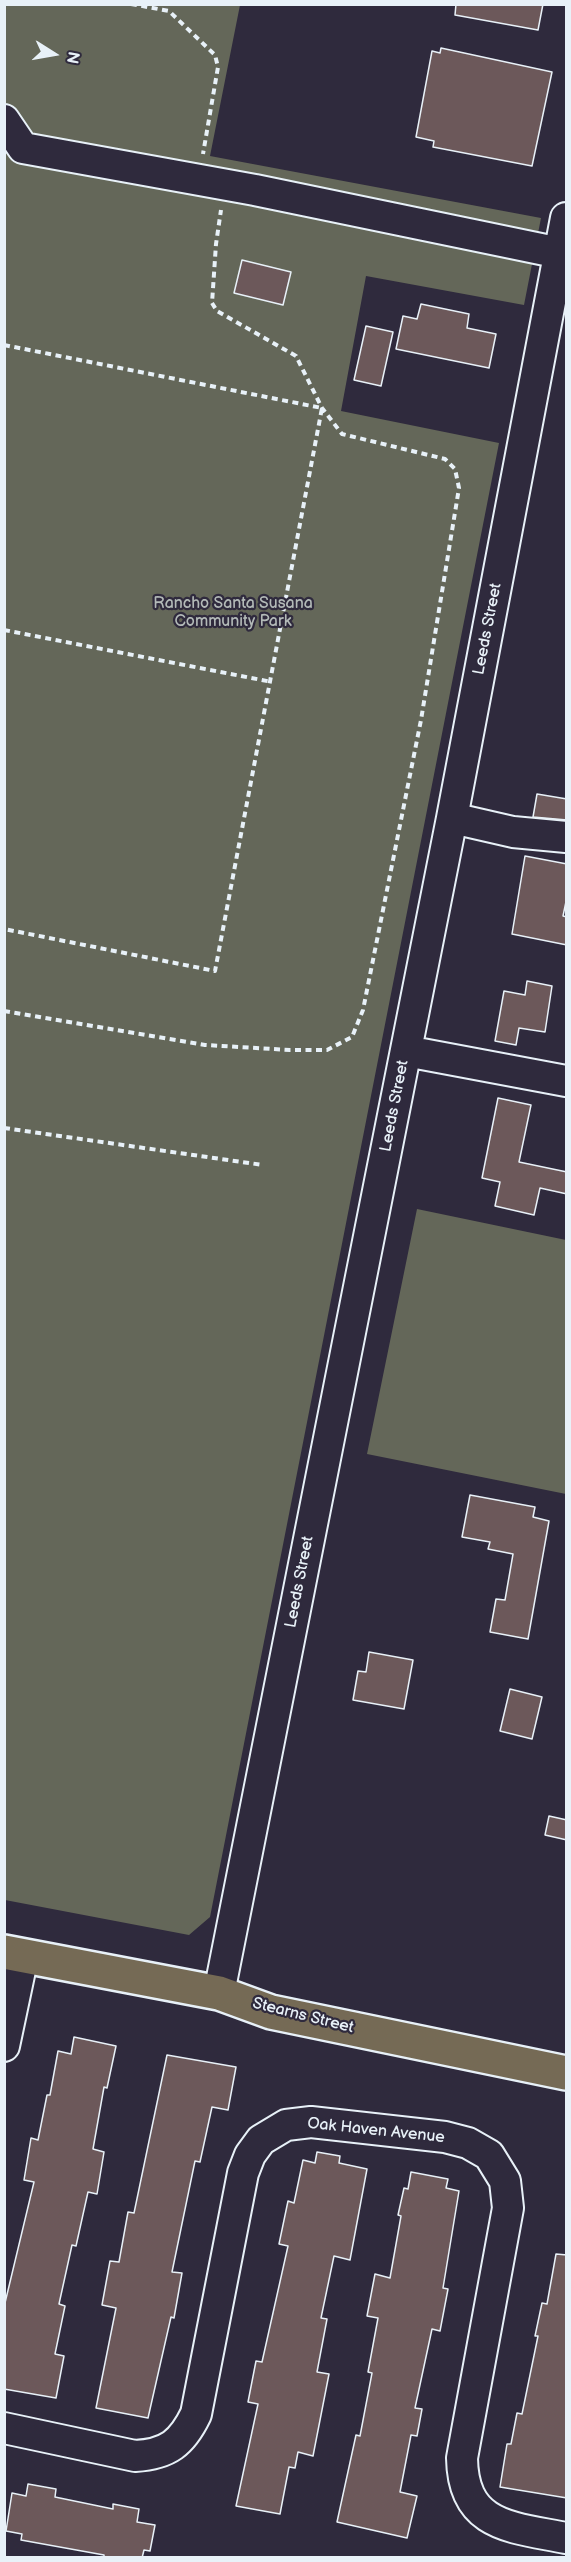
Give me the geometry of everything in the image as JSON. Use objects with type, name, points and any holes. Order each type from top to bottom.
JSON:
[{"type":"main road","name":"Stearns Street","points":[[14,1954],[219,1993],[271,2012],[567,2073]]},
{"type":"street","points":[[4,120],[23,148],[216,175],[560,253]]},
{"type":"street","name":"Leeds Street","points":[[219,1993],[452,818],[567,218]]},
{"type":"street","points":[[452,818],[513,832],[567,837]]},
{"type":"street","points":[[406,1051],[567,1081]]},
{"type":"street","points":[[4,2046],[14,1954]]},
{"type":"street","name":"Oak Haven Avenue","points":[[4,2428],[135,2456],[157,2455],[173,2445],[189,2429],[196,2414],[243,2173],[250,2155],[261,2140],[286,2125],[311,2122],[445,2137],[468,2143],[489,2155],[505,2181],[508,2208],[462,2458],[462,2479],[469,2497],[480,2512],[501,2525],[567,2538]]},
{"type":"path","points":[[4,1011],[205,1045],[327,1050],[352,1037],[363,1010],[422,720],[459,488],[455,469],[445,459],[342,435],[322,408],[296,356],[217,311],[213,303],[216,175],[203,154],[218,67],[215,55],[168,11],[131,4]]},
{"type":"path","points":[[4,345],[322,408]]},
{"type":"path","points":[[4,929],[215,971],[272,682],[322,408]]},
{"type":"path","points":[[4,630],[272,682]]},
{"type":"path","points":[[4,1128],[264,1165]]},
{"type":"green space","name":"Rancho Santa Susana Community Park","points":[[5,5],[240,5],[210,156],[541,218],[524,305],[366,276],[341,411],[499,443],[210,1917],[189,1935],[5,1900]]},
{"type":"green space","points":[[417,1209],[566,1240],[566,1494],[367,1454]]},
{"type":"building","points":[[456,4],[543,4],[538,30],[455,15]]},
{"type":"building","points":[[441,48],[552,72],[532,166],[433,147],[434,141],[416,137],[432,51],[440,53]]},
{"type":"building","points":[[242,260],[291,272],[283,305],[234,293]]},
{"type":"building","points":[[421,304],[469,314],[467,328],[496,334],[489,368],[396,349],[403,316],[417,319]]},
{"type":"building","points":[[366,326],[393,332],[381,386],[354,380]]},
{"type":"building","points":[[537,794],[567,799],[567,820],[533,817]]},
{"type":"building","points":[[525,856],[567,864],[567,897],[563,916],[567,917],[567,945],[512,934]]},
{"type":"building","points":[[527,981],[552,986],[545,1032],[519,1028],[516,1045],[495,1041],[504,991],[525,995]]},
{"type":"building","points":[[498,1098],[531,1105],[519,1162],[567,1172],[567,1194],[540,1188],[534,1215],[495,1206],[500,1182],[482,1178]]},
{"type":"building","points":[[470,1495],[535,1507],[533,1517],[549,1521],[528,1639],[490,1632],[496,1599],[505,1600],[513,1554],[488,1549],[490,1542],[462,1537]]},
{"type":"building","points":[[369,1652],[413,1660],[404,1709],[353,1700],[358,1671],[366,1672]]},
{"type":"building","points":[[510,1689],[542,1697],[532,1739],[500,1731]]},
{"type":"building","points":[[549,1816],[567,1820],[567,1840],[545,1835]]},
{"type":"building","points":[[74,2037],[116,2046],[107,2088],[104,2087],[93,2149],[104,2152],[97,2194],[88,2192],[76,2246],[72,2245],[59,2304],[65,2306],[55,2354],[64,2356],[56,2398],[4,2389],[4,2307],[34,2182],[24,2180],[31,2138],[38,2140],[47,2095],[50,2095],[58,2051],[71,2054]]},
{"type":"building","points":[[167,2055],[236,2067],[228,2110],[212,2107],[200,2162],[195,2161],[172,2272],[182,2273],[174,2318],[171,2317],[148,2418],[96,2408],[116,2308],[102,2305],[110,2261],[119,2262],[128,2212],[134,2213]]},
{"type":"building","points":[[317,2152],[340,2156],[339,2163],[367,2169],[350,2260],[334,2256],[321,2318],[327,2319],[317,2372],[329,2374],[313,2456],[298,2452],[295,2468],[289,2467],[280,2514],[236,2506],[258,2404],[248,2402],[256,2361],[262,2362],[288,2246],[279,2244],[288,2201],[294,2203],[303,2160],[315,2163]]},
{"type":"building","points":[[411,2172],[448,2179],[446,2188],[459,2191],[443,2288],[448,2289],[440,2331],[432,2329],[415,2408],[422,2409],[417,2436],[411,2435],[400,2492],[417,2496],[407,2538],[337,2522],[356,2435],[360,2436],[372,2373],[368,2372],[378,2318],[367,2316],[375,2274],[390,2278],[401,2216],[398,2215],[404,2188],[408,2189]]},
{"type":"building","points":[[556,2254],[567,2255],[567,2498],[500,2487],[507,2444],[511,2444],[517,2413],[522,2414],[538,2336],[535,2336],[542,2303],[547,2304]]},
{"type":"building","points":[[28,2484],[56,2489],[55,2497],[113,2509],[113,2504],[139,2509],[137,2522],[155,2525],[150,2551],[144,2550],[142,2558],[104,2558],[104,2555],[21,2540],[22,2534],[6,2531],[12,2493],[26,2496]]}]
